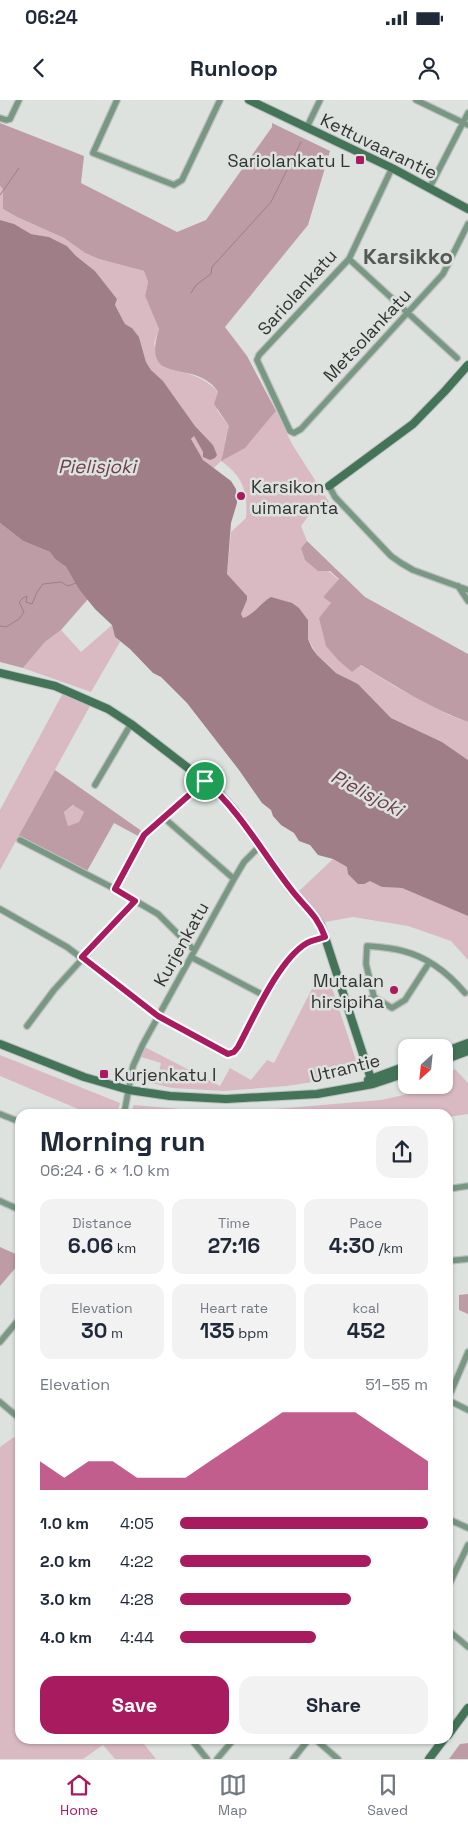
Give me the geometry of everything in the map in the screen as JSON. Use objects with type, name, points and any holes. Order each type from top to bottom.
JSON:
[{"type":"street","points":[[0,118],[10,119],[19,100]]},
{"type":"street","points":[[118,100],[93,153],[170,184],[177,184],[182,180],[220,100]]},
{"type":"street","name":"Kettuvaarantie","points":[[249,100],[392,168],[468,209]]},
{"type":"street","points":[[307,127],[320,100]]},
{"type":"street","points":[[416,100],[466,124]]},
{"type":"street","points":[[430,187],[466,124],[468,113]]},
{"type":"street","name":"Sariolankatu","points":[[294,433],[288,427],[257,360],[259,355],[349,259],[392,168]]},
{"type":"street","name":"Metsolankatu","points":[[294,433],[301,429],[447,269],[468,224]]},
{"type":"street","points":[[349,259],[457,358]]},
{"type":"street","points":[[468,365],[413,424],[329,486],[336,497],[391,556],[413,570],[468,590]]},
{"type":"street","points":[[458,586],[468,601]]},
{"type":"street","points":[[0,673],[55,686],[108,708],[132,724],[221,795],[234,810],[291,890],[316,916],[325,937],[372,1082]]},
{"type":"street","points":[[95,785],[132,724]]},
{"type":"street","points":[[115,889],[139,841],[163,817],[205,781]]},
{"type":"street","points":[[163,817],[234,879]]},
{"type":"street","points":[[20,840],[115,889],[158,914],[194,950]]},
{"type":"street","name":"Kurjenkatu","points":[[125,1109],[133,1066],[143,1044],[244,862],[260,846]]},
{"type":"street","points":[[27,1026],[45,1001],[82,957],[135,901]]},
{"type":"street","points":[[0,910],[67,946],[158,1016],[228,1054],[234,1052],[238,1047],[264,996],[290,959],[300,948],[325,937]]},
{"type":"street","points":[[429,963],[405,1000],[392,1008],[374,997],[366,964],[367,946],[404,951],[429,963],[441,969],[465,993]]},
{"type":"street","points":[[191,957],[264,996]]},
{"type":"street","points":[[348,1006],[374,997]]},
{"type":"street","points":[[453,1049],[468,1043]]},
{"type":"street","name":"Utrantie","points":[[0,1044],[84,1077],[129,1090],[170,1096],[226,1099],[346,1090],[398,1075]]},
{"type":"street","points":[[453,1057],[468,1051]]},
{"type":"street","name":"Utrantie","points":[[372,1082],[398,1070]]},
{"type":"street","points":[[0,1114],[15,1120]]},
{"type":"street","points":[[453,1188],[468,1186]]},
{"type":"street","points":[[0,1201],[15,1208]]},
{"type":"street","points":[[453,1260],[468,1259]]},
{"type":"street","points":[[0,1342],[15,1324]]},
{"type":"street","points":[[453,1388],[468,1352]]},
{"type":"street","points":[[0,1402],[15,1415]]},
{"type":"street","points":[[453,1402],[468,1410]]},
{"type":"street","points":[[453,1521],[468,1528]]},
{"type":"street","points":[[453,1576],[468,1545]]},
{"type":"street","points":[[453,1634],[468,1647]]},
{"type":"street","points":[[453,1728],[468,1708]]},
{"type":"street","points":[[195,1744],[207,1759]]},
{"type":"street","points":[[217,1759],[230,1744]]},
{"type":"street","points":[[293,1759],[305,1744]]},
{"type":"street","points":[[321,1744],[338,1759]]},
{"type":"street","points":[[429,1759],[440,1744]]},
{"type":"shaded area","points":[[0,123],[84,156],[81,183],[177,232],[206,220],[272,127],[272,123],[330,151],[308,225],[225,327],[247,356],[276,411],[245,448],[221,461],[229,426],[214,404],[218,392],[211,384],[200,377],[169,369],[161,365],[156,358],[155,346],[159,329],[145,296],[148,282],[144,271],[99,259],[85,253],[64,238],[3,209],[3,189],[0,186]]},
{"type":"shaded area","points":[[0,186],[3,189],[3,209],[64,238],[85,253],[99,259],[144,271],[148,282],[145,296],[159,329],[154,344],[164,367],[200,378],[218,392],[217,410],[229,426],[225,440],[225,451],[248,444],[276,411],[292,444],[329,502],[309,515],[301,526],[307,541],[301,548],[339,580],[323,597],[331,603],[360,665],[396,687],[449,715],[468,722],[468,760],[442,742],[391,718],[358,684],[336,673],[317,655],[308,639],[308,620],[299,608],[266,600],[248,617],[243,619],[241,614],[247,600],[227,574],[231,532],[246,518],[245,492],[239,479],[221,461],[213,469],[200,457],[191,439],[194,436],[203,452],[203,457],[213,445],[195,426],[163,381],[151,370],[146,362],[139,337],[132,328],[125,324],[115,305],[117,299],[95,271],[67,246],[49,237],[31,234],[0,220]]},
{"type":"shaded area","points":[[0,523],[23,541],[50,552],[55,559],[66,567],[78,588],[88,599],[61,630],[45,642],[23,668],[0,662]]},
{"type":"shaded area","points":[[307,541],[365,597],[468,654],[468,722],[426,703],[361,665],[352,672],[338,660],[326,646],[319,618],[331,603],[323,597],[339,579],[330,571],[318,571],[305,560],[301,548]]},
{"type":"shaded area","points":[[112,625],[115,637],[120,642],[91,692],[23,668],[45,642],[61,630],[81,652]]},
{"type":"shaded area","points":[[63,693],[90,706],[0,870],[0,810]]},
{"type":"shaded area","points":[[55,770],[143,832],[140,837],[114,823],[86,873],[18,837]],"holes":[[[73,805],[84,812],[79,822],[68,826],[64,812]]]},
{"type":"shaded area","points":[[74,805],[84,812],[80,822],[68,826],[64,812]]},
{"type":"shaded area","points":[[333,859],[382,887],[402,888],[468,916],[468,960],[451,941],[408,926],[353,917],[325,922],[299,891]]},
{"type":"shaded area","points":[[328,976],[359,1069],[319,1081],[287,1086],[224,1091],[172,1088],[131,1078],[133,1070],[158,1076],[161,1063],[138,1056],[143,1046],[220,1086],[230,1068],[251,1080],[267,1060],[274,1063],[318,977]]},
{"type":"shaded area","points":[[0,1055],[120,1103],[118,1109],[78,1109],[0,1076]]},
{"type":"shaded area","points":[[455,1069],[468,1083],[468,1114],[453,1116],[453,1109],[274,1109],[381,1100],[408,1094],[453,1094],[453,1071]]},
{"type":"shaded area","points":[[134,1105],[180,1109],[132,1109]]},
{"type":"shaded area","points":[[0,1247],[15,1254],[15,1268],[0,1286]]},
{"type":"shaded area","points":[[468,1294],[468,1314],[459,1310],[459,1295]]},
{"type":"shaded area","points":[[15,1438],[15,1744],[144,1744],[156,1759],[115,1759],[103,1745],[83,1759],[0,1759],[0,1447]]},
{"type":"shaded area","points":[[468,1743],[468,1759],[449,1759],[460,1744]]},
{"type":"water","name":"Pielisjoki","points":[[0,220],[14,224],[31,234],[49,237],[67,246],[95,271],[117,299],[115,305],[125,324],[132,328],[139,337],[146,362],[151,370],[163,381],[195,426],[213,445],[217,455],[210,460],[203,457],[203,452],[194,436],[191,439],[203,460],[231,481],[236,489],[237,503],[231,523],[227,574],[247,596],[241,614],[243,618],[250,615],[271,597],[292,603],[299,608],[308,620],[308,639],[312,648],[336,673],[358,684],[391,718],[442,742],[468,760],[468,916],[402,888],[382,887],[370,881],[358,884],[348,874],[347,867],[333,859],[318,855],[310,845],[299,841],[294,833],[281,825],[273,816],[271,810],[262,803],[187,703],[161,677],[153,673],[130,649],[115,637],[112,625],[95,609],[78,588],[66,567],[55,559],[50,552],[23,541],[0,523]]},
{"type":"waterway","points":[[191,293],[196,285],[211,274],[212,267],[271,202],[301,142]]},
{"type":"waterway","points":[[0,195],[19,168]]},
{"type":"waterway","points":[[0,626],[6,627],[19,619],[24,612],[19,602],[27,596],[26,602],[32,604],[43,584],[61,582],[68,586],[76,583]]},
{"type":"place","name":"Sariolankatu L","points":[[360,160]]},
{"type":"place","name":"Karsikon uimaranta","points":[[241,496]]},
{"type":"place","name":"Mutalan hirsipiha","points":[[394,990]]},
{"type":"place","name":"Kurjenkatu I","points":[[104,1074]]},
{"type":"district","name":"Karsikko","points":[[408,256]]},
{"type":"route","points":[[205,781],[234,810],[291,890],[316,916],[325,937],[300,948],[290,959],[264,996],[238,1047],[234,1052],[228,1054],[158,1016],[82,957],[135,901],[115,889],[139,841],[163,817],[205,781]]}]
